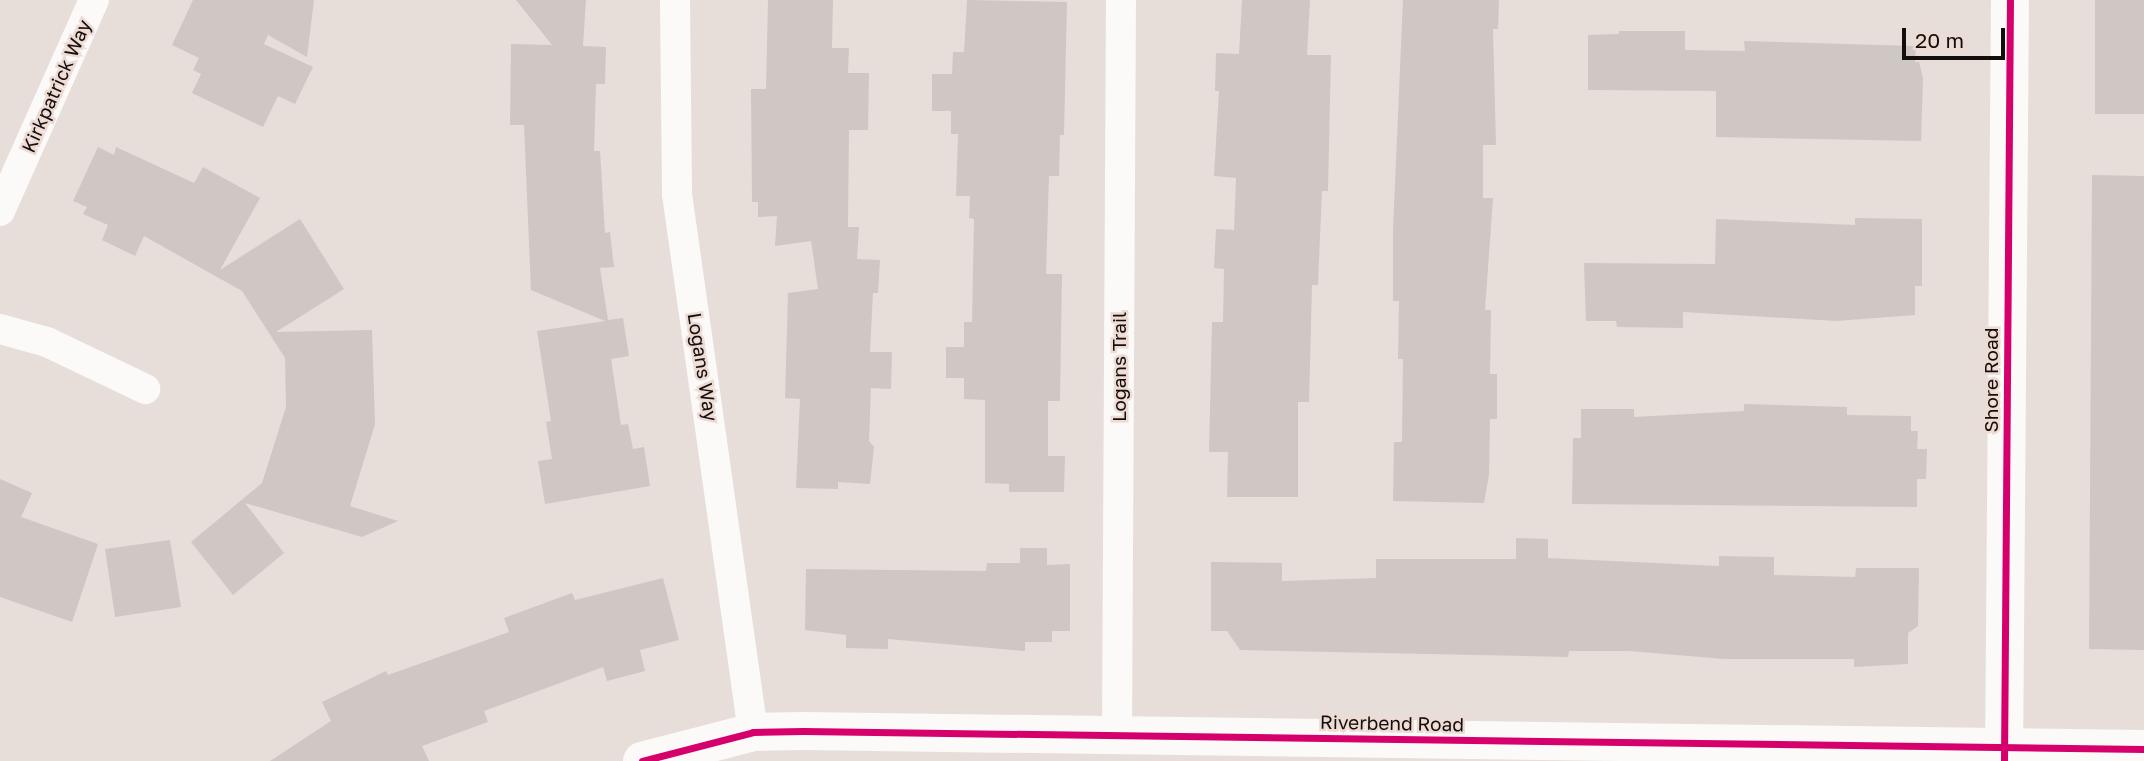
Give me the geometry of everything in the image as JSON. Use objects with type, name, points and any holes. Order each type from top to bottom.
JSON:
[{"type":"street","name":"Kirkpatrick Way","points":[[0,211],[94,0]]},
{"type":"street","name":"Logans Way","points":[[675,0],[677,194],[753,733]]},
{"type":"street","name":"Logans Trail","points":[[1117,735],[1121,0]]},
{"type":"street","name":"Shore Road","points":[[2005,754],[2010,0]]},
{"type":"street","points":[[0,329],[47,342],[145,389]]},
{"type":"street","name":"Riverbend Road","points":[[642,761],[753,733],[1117,735],[2005,754],[2144,749]]},
{"type":"building","points":[[193,0],[314,0],[307,57],[268,35],[264,44],[313,67],[295,104],[278,96],[263,127],[192,93],[201,74],[193,70],[199,58],[172,45]]},
{"type":"building","points":[[516,0],[586,0],[583,46],[606,47],[605,84],[596,84],[594,151],[600,151],[605,233],[610,232],[614,267],[600,268],[608,320],[623,318],[629,356],[611,359],[621,425],[628,424],[633,449],[644,447],[650,486],[545,504],[538,461],[552,459],[546,422],[551,421],[537,331],[605,321],[531,290],[524,125],[510,125],[511,44],[552,45]]},
{"type":"building","points":[[768,0],[833,0],[832,48],[849,48],[848,73],[869,73],[868,130],[849,130],[848,227],[859,227],[857,259],[880,260],[878,293],[873,293],[870,352],[892,352],[891,389],[871,388],[869,441],[874,447],[870,484],[838,482],[838,489],[796,488],[800,399],[785,398],[788,293],[818,289],[811,241],[775,246],[777,216],[758,217],[758,202],[752,202],[751,89],[766,89]]},
{"type":"building","points":[[967,0],[1067,2],[1064,135],[1060,135],[1059,176],[1049,176],[1046,274],[1062,274],[1060,401],[1048,401],[1048,456],[1065,456],[1064,492],[1009,492],[1009,484],[985,483],[985,400],[964,399],[964,378],[946,378],[946,347],[964,347],[964,322],[972,322],[974,219],[969,218],[970,196],[956,196],[958,134],[951,134],[951,111],[932,111],[932,74],[952,74],[953,52],[964,52]]},
{"type":"building","points":[[1242,0],[1310,0],[1307,55],[1331,55],[1328,191],[1322,191],[1318,285],[1312,285],[1309,402],[1298,402],[1298,497],[1227,497],[1228,452],[1209,452],[1212,322],[1223,322],[1224,269],[1214,268],[1216,229],[1234,230],[1236,178],[1214,176],[1219,91],[1215,91],[1216,53],[1239,54]]},
{"type":"building","points":[[1403,0],[1499,0],[1498,29],[1493,29],[1496,145],[1483,145],[1483,198],[1493,198],[1485,310],[1491,310],[1490,374],[1497,374],[1497,419],[1490,419],[1489,475],[1484,503],[1393,501],[1394,442],[1402,442],[1403,359],[1398,359],[1399,301],[1393,301],[1393,230]]},
{"type":"building","points":[[2095,0],[2144,0],[2144,114],[2095,114]]},
{"type":"building","points":[[1619,31],[1685,31],[1685,50],[1745,51],[1744,41],[1916,46],[1915,62],[1919,62],[1923,78],[1921,141],[1716,137],[1716,91],[1588,90],[1588,35],[1619,34]]},
{"type":"building","points":[[98,147],[114,155],[116,147],[194,183],[203,167],[260,198],[220,270],[300,219],[344,289],[276,332],[372,330],[375,424],[350,506],[398,521],[362,537],[245,503],[284,553],[233,595],[191,542],[262,483],[286,407],[285,358],[242,291],[144,236],[135,256],[102,240],[108,225],[83,214],[87,207],[73,201]]},
{"type":"building","points":[[2092,175],[2144,176],[2144,650],[2089,649]]},
{"type":"building","points":[[1855,218],[1922,219],[1922,286],[1915,286],[1915,315],[1836,321],[1683,312],[1683,328],[1617,327],[1616,321],[1586,321],[1584,263],[1715,264],[1716,219],[1855,225]]},
{"type":"building","points":[[1744,404],[1847,407],[1847,415],[1911,416],[1911,431],[1918,431],[1917,449],[1927,449],[1926,479],[1917,479],[1917,507],[1572,504],[1573,438],[1581,438],[1581,409],[1634,409],[1634,417],[1744,411]]},
{"type":"building","points":[[0,479],[32,493],[21,517],[98,544],[72,622],[0,597]]},
{"type":"building","points":[[1516,538],[1548,539],[1548,558],[1719,566],[1719,556],[1774,557],[1774,575],[1855,577],[1856,568],[1919,568],[1918,626],[1908,633],[1908,664],[1854,667],[1854,659],[1724,659],[1629,651],[1569,651],[1568,657],[1240,650],[1227,631],[1211,631],[1211,562],[1282,563],[1282,581],[1376,578],[1376,559],[1516,559]]},
{"type":"building","points":[[170,540],[181,607],[115,617],[105,549]]},
{"type":"building","points":[[1020,548],[1047,548],[1047,565],[1070,564],[1070,631],[1052,631],[1052,642],[1025,642],[1025,651],[888,639],[888,649],[846,648],[846,635],[805,630],[806,569],[986,571],[987,563],[1020,563]]},
{"type":"building","points":[[663,578],[679,640],[640,650],[645,671],[607,681],[603,667],[484,711],[488,722],[422,746],[429,761],[270,761],[331,721],[322,702],[386,671],[388,675],[509,632],[504,618],[572,593],[575,600]]},
{"type":"cycle path","points":[[2004,761],[2010,0]]},
{"type":"cycle path","points":[[642,761],[753,732],[803,731],[2144,749]]}]
